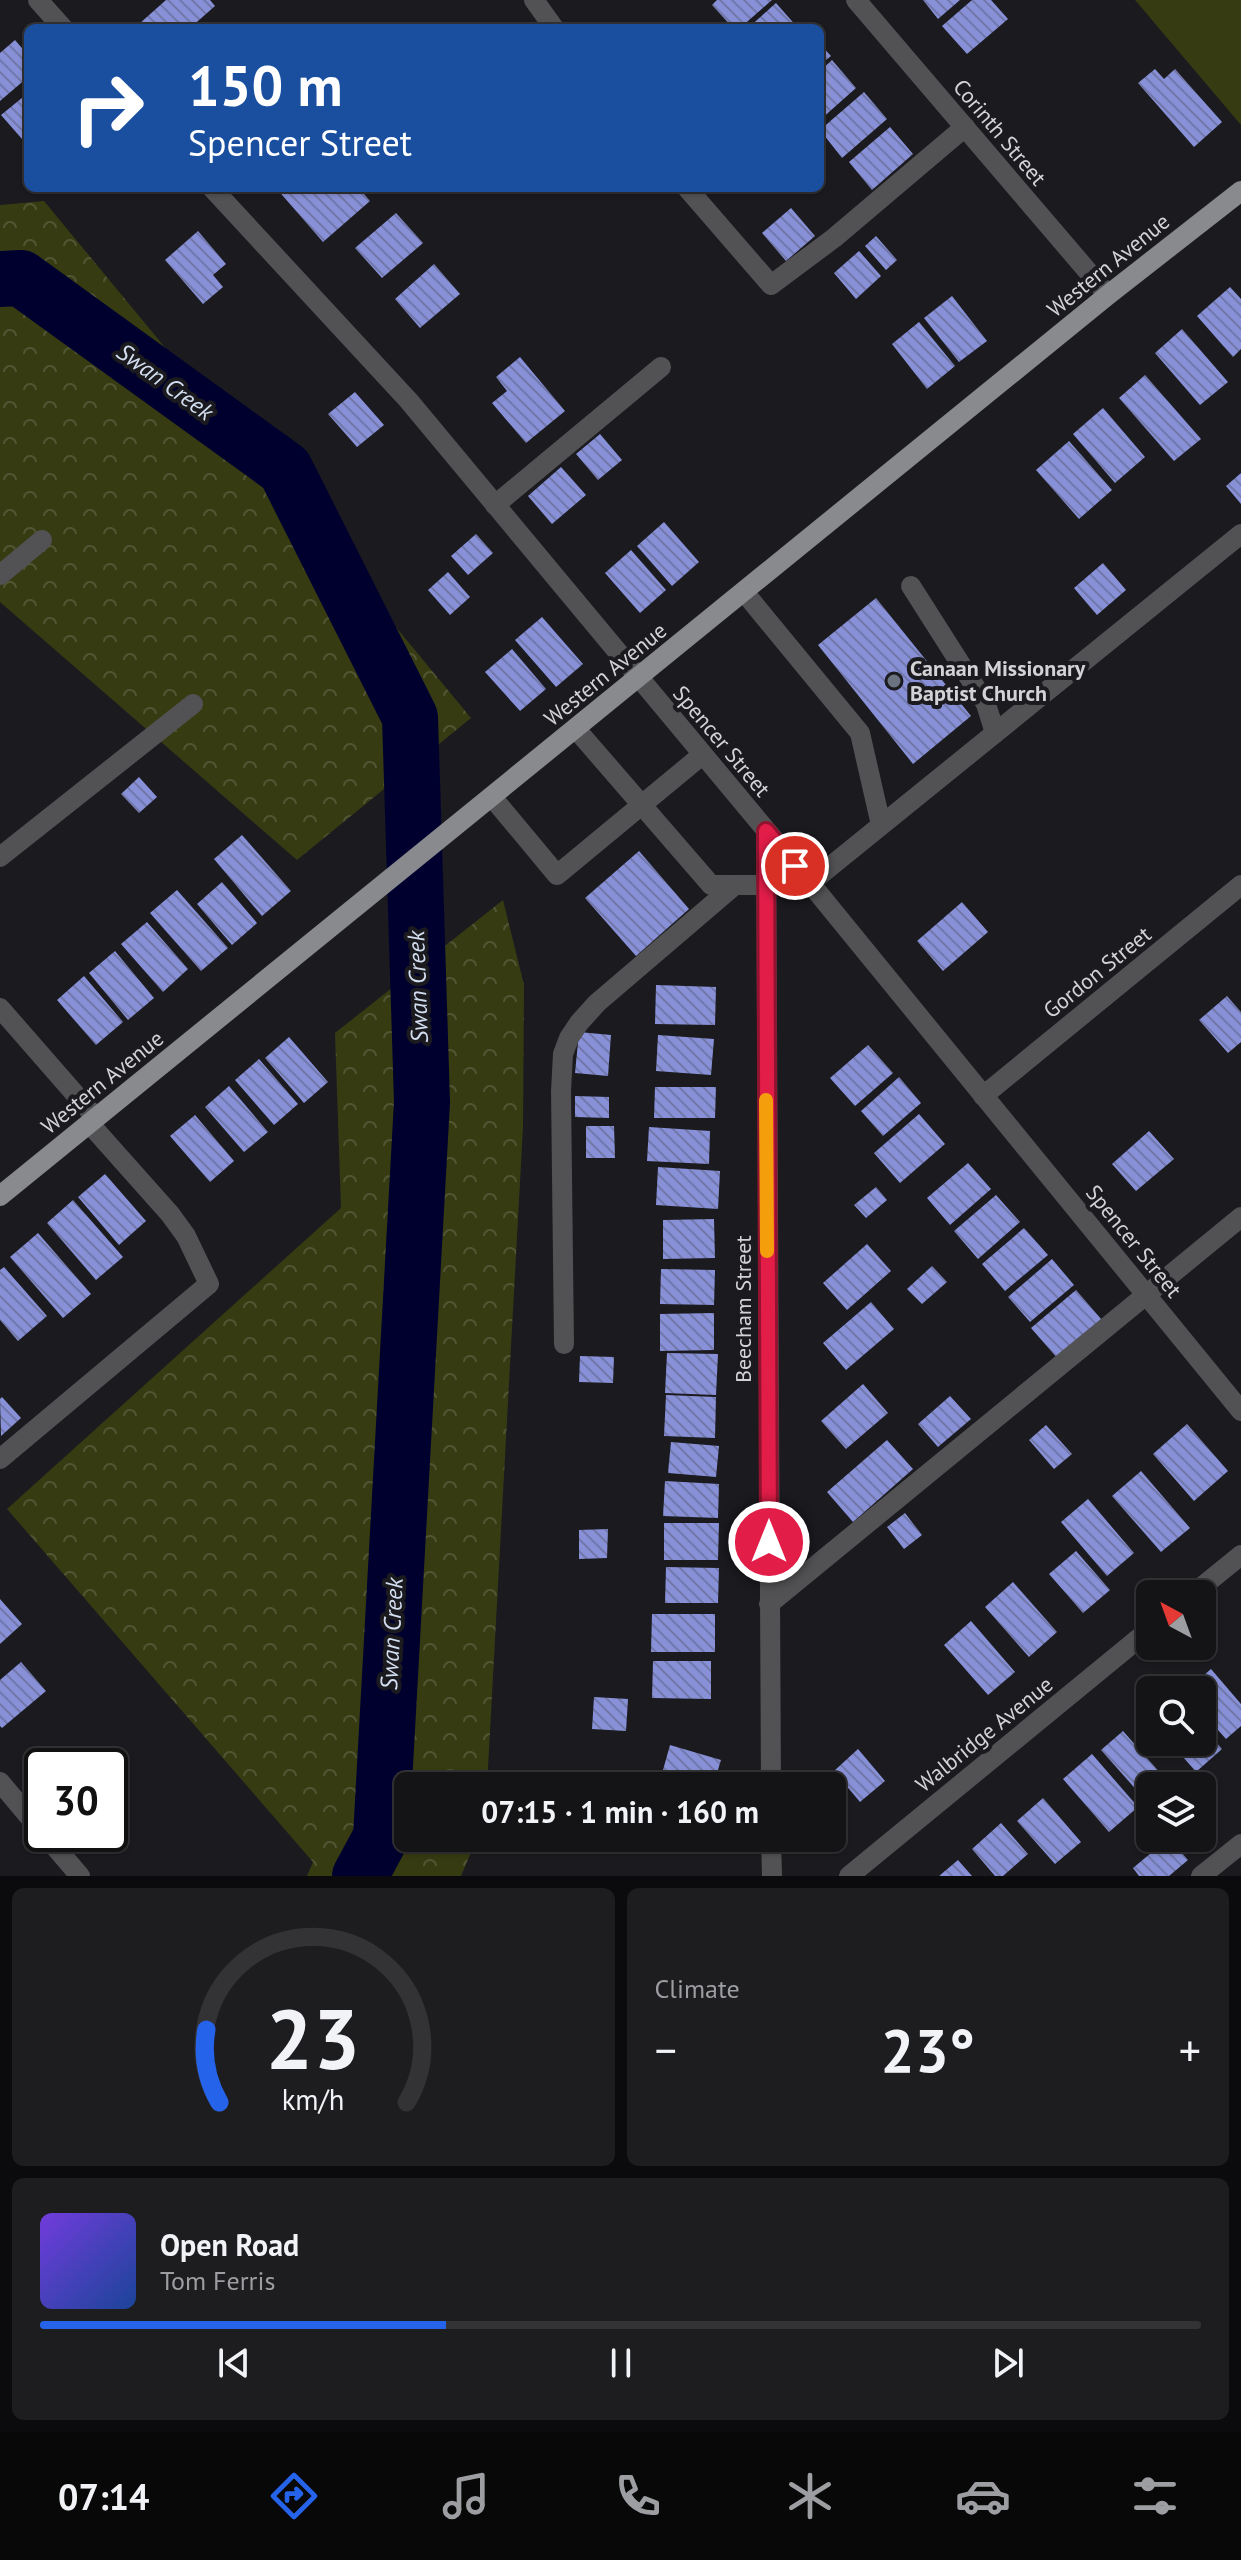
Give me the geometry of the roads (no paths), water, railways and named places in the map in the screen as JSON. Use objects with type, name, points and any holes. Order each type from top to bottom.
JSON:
[{"type":"main road","name":"Western Avenue","points":[[0,1196],[1108,295],[1241,191]]},
{"type":"street","points":[[38,0],[59,24]]},
{"type":"street","points":[[534,0],[551,24]]},
{"type":"street","name":"Corinth Street","points":[[856,0],[1108,295]]},
{"type":"street","points":[[690,192],[771,285],[834,238],[965,127]]},
{"type":"street","name":"Spencer Street","points":[[216,192],[373,358],[810,883],[1241,1411]]},
{"type":"street","points":[[495,505],[661,367]]},
{"type":"street","points":[[810,883],[1241,534]]},
{"type":"street","points":[[0,575],[42,540]]},
{"type":"street","points":[[911,586],[986,704],[995,733]]},
{"type":"street","points":[[744,592],[860,733],[881,825]]},
{"type":"street","points":[[0,857],[193,704]]},
{"type":"street","points":[[576,729],[711,885],[765,885]]},
{"type":"street","points":[[483,804],[557,875],[702,755]]},
{"type":"street","name":"Beecham Street","points":[[766,831],[771,1772]]},
{"type":"street","points":[[564,1344],[563,1054],[569,1038],[597,1003],[735,885]]},
{"type":"street","name":"Gordon Street","points":[[983,1096],[1241,885]]},
{"type":"street","points":[[0,1008],[170,1214],[186,1236],[209,1284],[0,1459]]},
{"type":"street","points":[[769,1604],[1241,1217]]},
{"type":"street","points":[[1210,1580],[1241,1555]]},
{"type":"street","name":"Walbridge Avenue","points":[[849,1876],[1136,1640]]},
{"type":"street","points":[[0,1782],[24,1810]]},
{"type":"street","points":[[1201,1876],[1241,1844]]},
{"type":"street","points":[[59,1852],[80,1876]]},
{"type":"street","points":[[771,1852],[772,1876]]},
{"type":"waterway","name":"Swan Creek","points":[[0,279],[21,278],[285,469],[410,717],[422,1102],[381,1837],[360,1876]]},
{"type":"place","name":"Canaan Missionary Baptist Church","points":[[894,681]]}]
